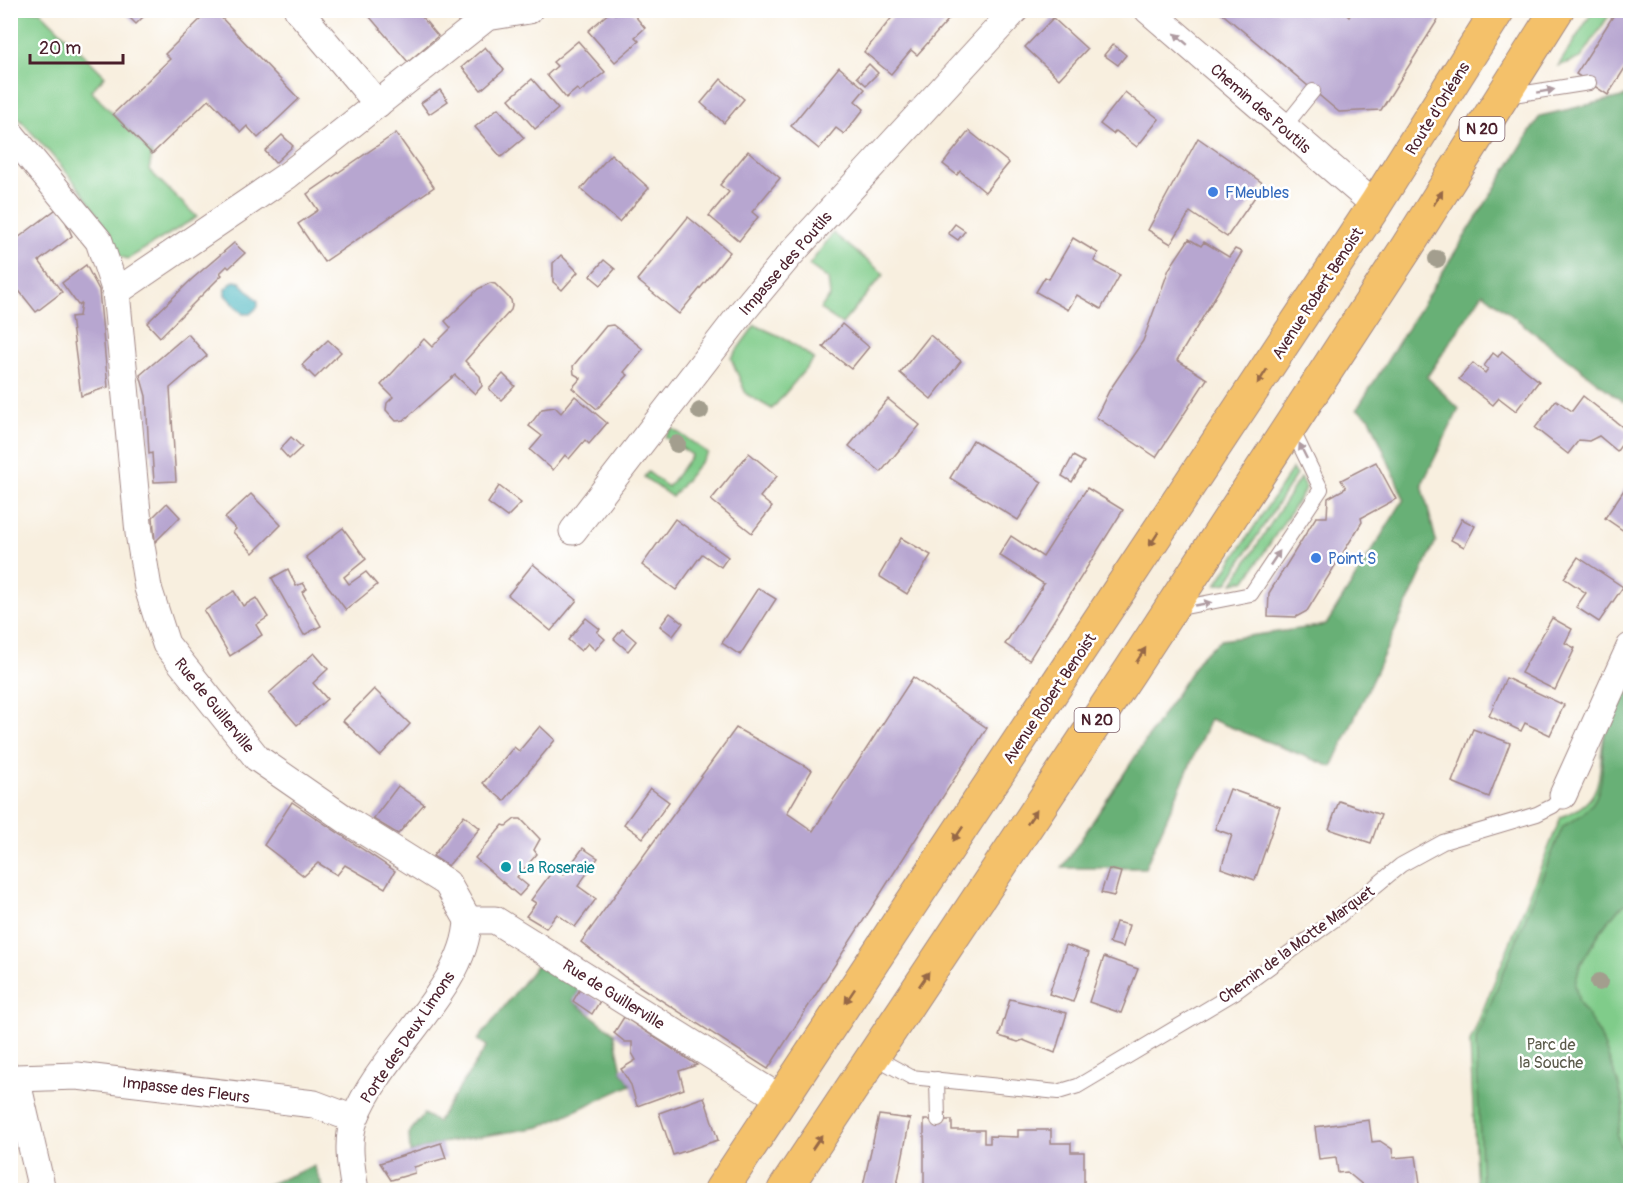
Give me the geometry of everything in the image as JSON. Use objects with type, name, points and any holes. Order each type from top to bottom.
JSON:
[{"type":"main road","name":"Route d'Orléans","points":[[1375,206],[1498,10]]},
{"type":"main road","name":"N 20","points":[[784,1191],[1290,426],[1557,10]]},
{"type":"main road","name":"Avenue Robert Benoist","points":[[721,1191],[1375,206]]},
{"type":"main road","points":[[744,1191],[757,1170],[781,1099]]},
{"type":"street","points":[[298,10],[378,104]]},
{"type":"street","points":[[116,292],[288,176],[487,17],[529,10]]},
{"type":"street","name":"Impasse des Poutils","points":[[573,531],[743,310],[788,257],[1015,10]]},
{"type":"street","name":"Chemin des Poutils","points":[[1148,10],[1375,206]]},
{"type":"street","name":"Rue de Guillerville","points":[[10,133],[99,241],[116,292],[139,532],[148,588],[166,644],[258,758],[348,821],[447,883],[468,920],[495,920],[781,1099]]},
{"type":"street","name":"Chemin de la Motte Marquet","points":[[1563,795],[1630,647]]},
{"type":"street","name":"Porte des Deux Limons","points":[[355,1191],[350,1162],[354,1119],[378,1075],[450,978],[468,939],[468,920]]},
{"type":"street","name":"Impasse des Fleurs","points":[[42,1191],[16,1078],[77,1076],[101,1078],[314,1104],[354,1119]]},
{"type":"lane","points":[[1502,97],[1589,83]]},
{"type":"lane","points":[[1284,127],[1313,91]]},
{"type":"lane","points":[[1170,609],[1251,594],[1321,489],[1290,426]]},
{"type":"lane","name":"Chemin de la Motte Marquet","points":[[873,1056],[911,1077],[1058,1092],[1078,1086],[1234,993],[1338,917],[1401,865],[1443,842],[1537,814],[1553,806],[1563,795]]},
{"type":"lane","points":[[937,1079],[939,1120]]},
{"type":"green space","points":[[11,11],[40,11],[105,76],[91,91],[152,154],[149,170],[197,217],[128,259],[118,256],[110,236],[86,197],[57,160],[11,110]]},
{"type":"green space","points":[[1593,11],[1612,11],[1581,58],[1558,66]]},
{"type":"green space","points":[[1630,95],[1630,392],[1623,402],[1483,293],[1427,377],[1459,409],[1422,484],[1436,541],[1332,767],[1210,719],[1145,868],[1062,868],[1202,655],[1221,640],[1326,625],[1404,499],[1370,418],[1357,409],[1540,116]]},
{"type":"green space","points":[[833,233],[884,274],[842,324],[820,309],[830,296],[828,279],[809,265]]},
{"type":"green space","points":[[755,325],[786,339],[814,359],[772,409],[746,394],[731,358]]},
{"type":"green space","points":[[672,428],[708,453],[672,497],[644,477],[648,472],[668,487],[692,455],[665,437]]},
{"type":"green space","points":[[1292,469],[1296,475],[1227,583],[1216,585]]},
{"type":"green space","points":[[1300,478],[1306,488],[1246,580],[1233,583]]},
{"type":"green space","name":"Parc de la Souche","points":[[1630,676],[1630,1190],[1477,1190],[1470,1042],[1561,817],[1577,810],[1594,793],[1598,783],[1607,724]]},
{"type":"green space","name":"Parc de la Souche","points":[[1630,676],[1630,901],[1618,909],[1600,932],[1580,965],[1575,985],[1579,1002],[1600,1035],[1618,1083],[1624,1106],[1617,1136],[1630,1166],[1630,1190],[1482,1190],[1476,1039],[1563,826],[1579,817],[1596,797],[1602,775],[1605,732],[1612,711]]},
{"type":"green space","points":[[539,962],[580,989],[573,1001],[614,1033],[622,1071],[631,1085],[540,1127],[441,1143],[410,1153],[409,1133],[424,1114],[437,1122],[487,1046],[478,1040]]},
{"type":"green space","points":[[314,1166],[324,1190],[254,1190]]},
{"type":"water","points":[[234,281],[240,282],[258,301],[258,307],[250,314],[243,314],[225,295],[225,289]]},
{"type":"building","points":[[122,10],[150,10],[136,24]]},
{"type":"building","points":[[210,10],[214,10],[299,99],[258,138],[247,126],[241,132],[209,99],[152,154],[113,114],[170,59],[165,54]]},
{"type":"building","points":[[364,10],[416,10],[438,36],[408,62]]},
{"type":"building","points":[[612,10],[615,14],[620,10],[630,10],[645,28],[635,37],[639,41],[615,62],[588,31]]},
{"type":"building","points":[[898,10],[957,10],[917,55],[911,50],[891,74],[864,52]]},
{"type":"building","points":[[1218,10],[1342,10],[1349,17],[1353,10],[1444,10],[1381,110],[1339,112]]},
{"type":"building","points":[[1617,10],[1630,10],[1630,60],[1608,95],[1576,74]]},
{"type":"building","points":[[1053,18],[1087,49],[1059,79],[1025,47]]},
{"type":"building","points":[[578,41],[605,72],[580,92],[577,89],[566,98],[547,75],[557,66],[553,62]]},
{"type":"building","points":[[1113,44],[1126,55],[1118,65],[1104,55]]},
{"type":"building","points":[[485,47],[504,70],[481,90],[462,67]]},
{"type":"building","points":[[869,64],[878,73],[866,85],[857,77]]},
{"type":"building","points":[[839,67],[865,89],[855,101],[864,109],[844,134],[836,128],[819,149],[791,126]]},
{"type":"building","points":[[532,79],[558,109],[535,129],[509,99]]},
{"type":"building","points":[[721,79],[744,99],[724,123],[701,103]]},
{"type":"building","points":[[440,90],[448,101],[429,114],[421,103]]},
{"type":"building","points":[[1125,92],[1159,119],[1137,147],[1116,131],[1113,134],[1100,124]]},
{"type":"building","points":[[498,108],[524,138],[501,157],[475,127]]},
{"type":"building","points":[[969,131],[1009,163],[985,192],[960,171],[957,175],[943,164]]},
{"type":"building","points":[[396,133],[434,187],[324,262],[298,224],[318,210],[307,194]]},
{"type":"building","points":[[282,135],[293,146],[275,163],[265,151]]},
{"type":"building","name":"FMeubles","points":[[1198,138],[1264,184],[1227,237],[1190,212],[1171,244],[1148,230]]},
{"type":"building","points":[[748,151],[780,178],[752,212],[758,217],[739,241],[709,216],[729,192],[720,185]]},
{"type":"building","points":[[611,154],[649,188],[619,222],[581,189]]},
{"type":"building","points":[[59,207],[72,236],[39,261],[62,292],[36,312],[12,282],[10,283],[10,244]]},
{"type":"building","points":[[688,217],[730,252],[679,314],[637,280]]},
{"type":"building","points":[[955,224],[965,231],[958,240],[948,233]]},
{"type":"building","points":[[1073,238],[1098,253],[1094,261],[1120,275],[1101,309],[1077,295],[1068,310],[1036,292],[1045,277],[1049,279]]},
{"type":"building","points":[[1189,239],[1201,246],[1204,242],[1229,257],[1235,249],[1242,252],[1177,360],[1207,379],[1156,457],[1096,417],[1109,391],[1143,341],[1169,269]]},
{"type":"building","points":[[234,243],[245,253],[229,268],[227,266],[220,273],[222,275],[160,337],[147,323],[192,279]]},
{"type":"building","points":[[561,255],[578,272],[562,290],[553,282],[553,263]]},
{"type":"building","points":[[604,260],[615,269],[601,285],[590,276]]},
{"type":"building","points":[[86,265],[99,290],[108,387],[81,396],[71,317],[79,316],[81,303],[78,305],[62,283]]},
{"type":"building","points":[[490,283],[495,284],[511,300],[512,306],[511,310],[465,361],[480,376],[482,386],[475,394],[455,375],[404,420],[396,421],[386,410],[387,403],[393,397],[381,385],[424,339],[432,347],[451,328],[445,321],[478,289]]},
{"type":"building","points":[[842,324],[869,347],[851,369],[823,347]]},
{"type":"building","points":[[613,325],[643,349],[624,372],[628,375],[597,409],[572,388],[581,378],[574,374],[573,366],[606,326]]},
{"type":"building","points":[[188,334],[207,356],[170,388],[176,481],[154,482],[152,453],[149,454],[146,396],[140,375]]},
{"type":"building","points":[[930,335],[961,361],[931,399],[900,373]]},
{"type":"building","points":[[328,340],[341,352],[315,378],[302,365]]},
{"type":"building","points":[[1502,351],[1539,381],[1516,411],[1499,398],[1493,405],[1459,379],[1473,363],[1485,373],[1488,369],[1484,366],[1493,353],[1498,357]]},
{"type":"building","points":[[503,374],[515,386],[501,400],[489,389]]},
{"type":"building","points":[[575,396],[607,423],[589,444],[585,440],[569,459],[565,455],[553,470],[530,450],[542,436],[529,426],[542,409],[555,407],[561,413]]},
{"type":"building","points":[[1583,396],[1630,433],[1617,451],[1599,436],[1589,441],[1579,440],[1568,454],[1535,428],[1556,400],[1572,411]]},
{"type":"building","points":[[888,399],[920,425],[881,472],[849,446]]},
{"type":"building","points":[[291,437],[302,447],[289,459],[280,449]]},
{"type":"building","points":[[973,440],[1042,482],[1018,520],[950,478]]},
{"type":"building","points":[[749,453],[777,476],[760,497],[772,507],[752,533],[711,500]]},
{"type":"building","points":[[1073,456],[1084,462],[1072,482],[1062,476]]},
{"type":"building","name":"Point S","points":[[1376,462],[1396,499],[1361,518],[1362,522],[1307,611],[1296,617],[1268,616],[1269,593],[1316,517],[1327,517],[1328,498],[1346,488],[1341,480]]},
{"type":"building","points":[[1630,481],[1630,535],[1605,518]]},
{"type":"building","points":[[499,486],[521,503],[507,517],[488,503]]},
{"type":"building","points":[[1087,488],[1123,510],[1029,660],[1005,644],[1044,584],[999,555],[1011,536],[1043,557]]},
{"type":"building","points":[[251,494],[281,525],[253,553],[233,532],[236,529],[225,518]]},
{"type":"building","points":[[167,503],[180,517],[155,542],[153,517]]},
{"type":"building","points":[[675,519],[728,557],[721,567],[702,554],[676,590],[642,565]]},
{"type":"building","points":[[1462,519],[1475,526],[1464,547],[1451,540]]},
{"type":"building","points":[[343,528],[366,559],[344,577],[349,584],[366,572],[377,585],[346,610],[306,557]]},
{"type":"building","points":[[901,538],[931,555],[907,594],[879,576]]},
{"type":"building","points":[[1578,557],[1623,587],[1599,622],[1576,607],[1586,593],[1564,578]]},
{"type":"building","points":[[533,564],[577,600],[551,631],[508,595]]},
{"type":"building","points":[[288,569],[296,586],[303,583],[307,589],[302,592],[321,626],[304,635],[272,578]]},
{"type":"building","points":[[758,588],[776,599],[740,655],[722,643]]},
{"type":"building","points":[[234,591],[243,606],[256,598],[268,617],[256,625],[262,635],[230,656],[204,611]]},
{"type":"building","points":[[670,613],[683,623],[673,636],[660,626]]},
{"type":"building","points":[[586,618],[600,629],[597,632],[605,639],[595,650],[588,643],[581,651],[568,640]]},
{"type":"building","points":[[1552,618],[1572,629],[1565,643],[1575,648],[1555,690],[1521,673]]},
{"type":"building","points":[[622,629],[636,641],[628,651],[614,639]]},
{"type":"building","points":[[314,653],[328,669],[313,683],[327,699],[297,725],[269,693]]},
{"type":"building","points":[[913,677],[987,728],[768,1069],[625,977],[581,942],[736,728],[812,770],[787,813],[813,831]]},
{"type":"building","points":[[1506,678],[1564,705],[1550,735],[1525,723],[1521,731],[1489,716]]},
{"type":"building","points":[[374,689],[410,724],[380,756],[343,721]]},
{"type":"building","points":[[540,726],[555,740],[504,801],[483,783],[514,747],[519,751]]},
{"type":"building","points":[[1473,729],[1510,743],[1489,797],[1452,782]]},
{"type":"building","points":[[398,786],[424,804],[398,834],[373,819]]},
{"type":"building","points":[[650,788],[669,802],[643,838],[624,824]]},
{"type":"building","points":[[1230,789],[1280,807],[1255,880],[1221,868],[1232,835],[1215,829]]},
{"type":"building","points":[[1339,801],[1381,815],[1371,843],[1329,829]]},
{"type":"building","points":[[292,802],[395,871],[385,888],[345,865],[337,875],[318,863],[304,876],[264,845]]},
{"type":"building","points":[[464,815],[480,828],[448,866],[433,856]]},
{"type":"building","name":"La Roseraie","points":[[515,819],[521,819],[540,839],[534,850],[537,854],[517,877],[528,886],[519,896],[475,858],[503,825],[506,826]]},
{"type":"building","points":[[583,848],[598,858],[578,886],[596,899],[575,927],[557,914],[546,928],[526,916],[536,903],[531,900],[554,869],[563,875]]},
{"type":"building","points":[[1109,869],[1121,872],[1114,896],[1101,893]]},
{"type":"building","points":[[1116,922],[1129,925],[1123,947],[1109,943]]},
{"type":"building","points":[[1066,945],[1089,953],[1073,1002],[1049,994]]},
{"type":"building","points":[[1104,957],[1138,969],[1121,1013],[1089,1002]]},
{"type":"building","points":[[580,989],[600,1001],[592,1014],[573,1001]]},
{"type":"building","points":[[1010,999],[1067,1013],[1055,1053],[1023,1040],[1018,1042],[999,1036]]},
{"type":"building","points":[[624,1017],[697,1065],[679,1071],[684,1089],[637,1106],[631,1085],[621,1069],[636,1060],[632,1053],[632,1042],[625,1042],[614,1033]]},
{"type":"building","points":[[704,1097],[718,1140],[673,1155],[659,1113]]},
{"type":"building","points":[[879,1115],[910,1119],[896,1190],[862,1190]]},
{"type":"building","points":[[924,1120],[952,1120],[952,1130],[984,1130],[984,1143],[990,1143],[990,1136],[1018,1137],[1018,1130],[1051,1130],[1051,1143],[1071,1143],[1071,1152],[1084,1152],[1084,1190],[924,1190]]},
{"type":"building","points":[[1369,1120],[1372,1142],[1380,1141],[1392,1149],[1393,1158],[1416,1156],[1421,1190],[1369,1190],[1347,1172],[1338,1173],[1336,1157],[1319,1159],[1315,1127]]},
{"type":"building","points":[[441,1143],[446,1158],[414,1167],[415,1173],[391,1180],[380,1163]]},
{"type":"place","name":"FMeubles","points":[[1213,192]]},
{"type":"place","name":"Point S","points":[[1316,558]]},
{"type":"place","name":"La Roseraie","points":[[506,867]]}]
